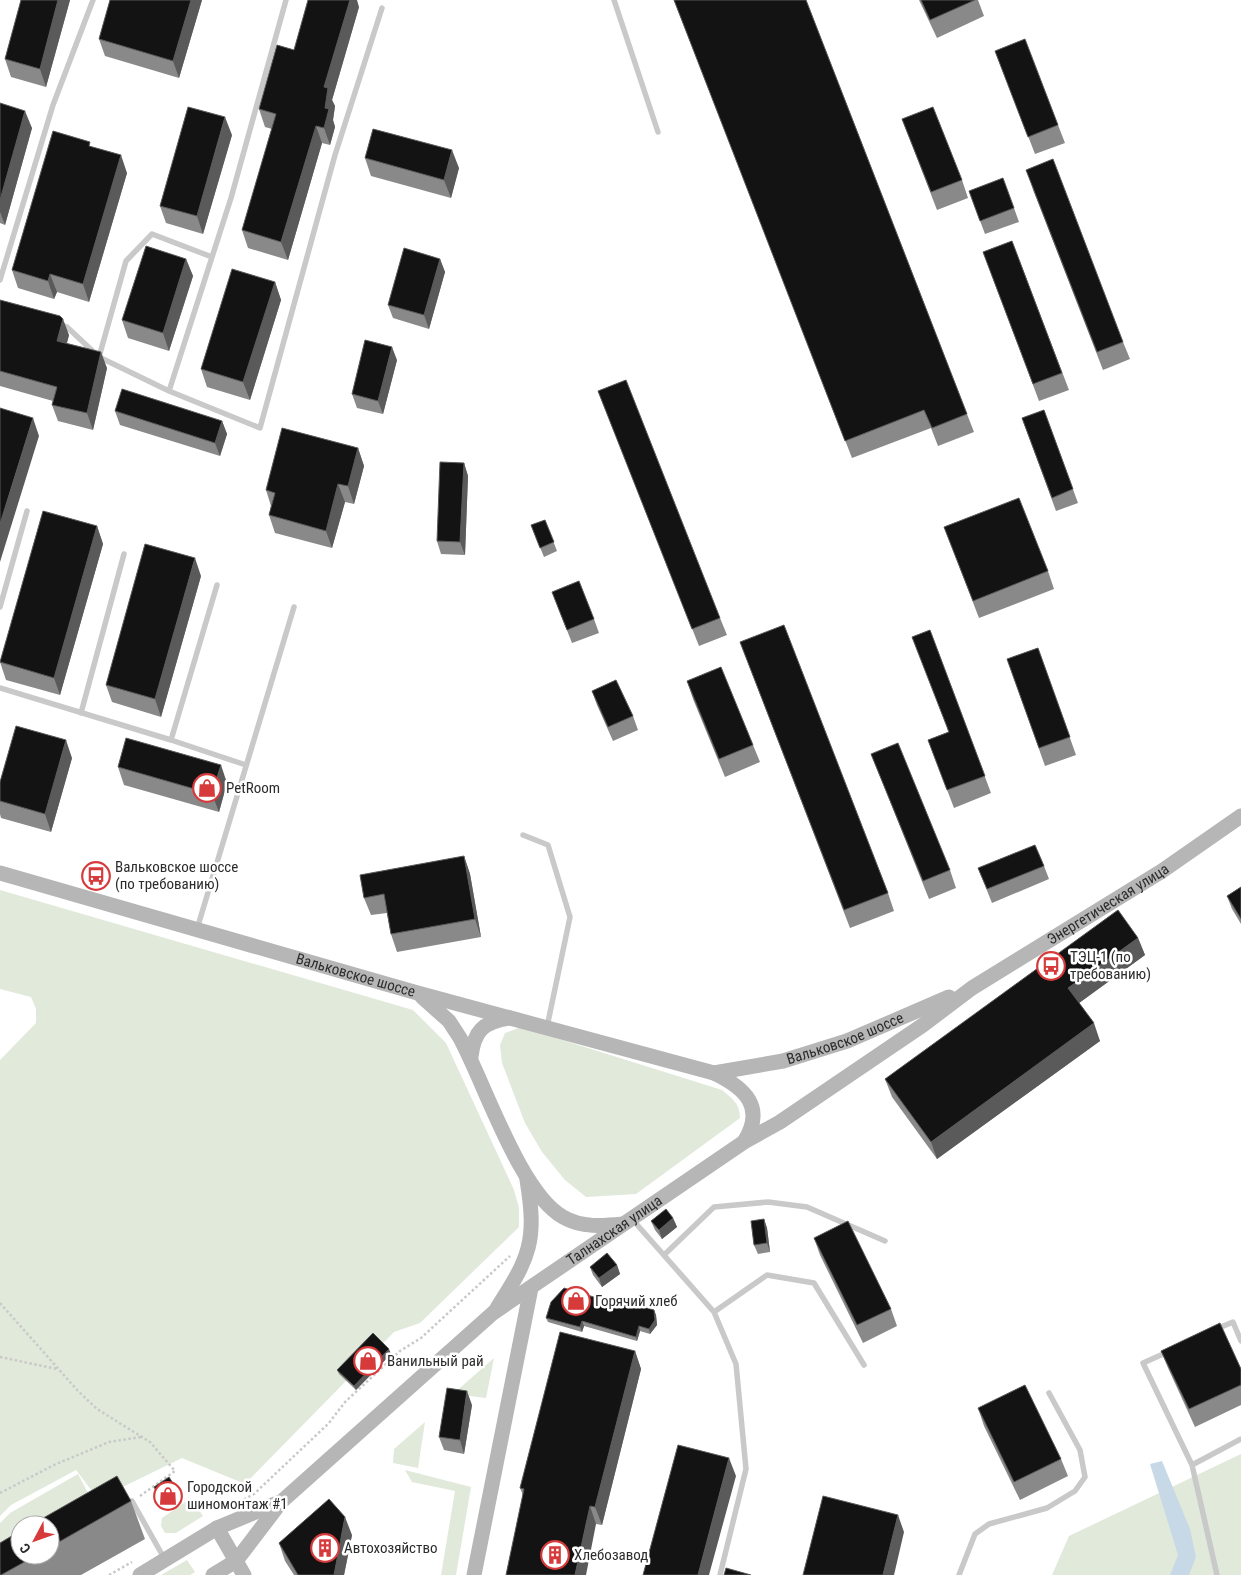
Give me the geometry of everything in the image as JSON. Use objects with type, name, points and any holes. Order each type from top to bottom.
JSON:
[{"type":"main road","name":"Энергетическая улица","points":[[972,988],[1162,870],[1239,817]]},
{"type":"main road","name":"Вальковское шоссе","points":[[0,873],[414,992],[714,1072],[741,1090],[748,1099],[754,1119],[752,1130],[744,1142]]},
{"type":"main road","name":"Вальковское шоссе","points":[[714,1072],[784,1061],[847,1041],[972,988]]},
{"type":"main road","name":"Талнахская улица","points":[[213,1575],[236,1561],[281,1502],[493,1313],[744,1142],[761,1133],[923,1025],[972,988]]},
{"type":"main road","points":[[414,992],[434,1006],[449,1021],[471,1058],[527,1180],[547,1205],[563,1217],[578,1224],[597,1226],[628,1222]]},
{"type":"main road","points":[[471,1058],[475,1036],[480,1029],[489,1024],[511,1018]]},
{"type":"main road","points":[[493,1313],[521,1271],[529,1250],[533,1231],[527,1180]]},
{"type":"main road","points":[[474,1575],[532,1288]]},
{"type":"main road","name":"Талнахская улица","points":[[137,1568],[165,1560],[217,1528],[281,1502]]},
{"type":"main road","points":[[217,1528],[244,1575]]},
{"type":"lane","points":[[0,280],[53,105],[93,0]]},
{"type":"lane","points":[[169,391],[234,189],[286,0]]},
{"type":"lane","points":[[614,0],[658,132]]},
{"type":"lane","points":[[50,321],[67,327],[100,357],[169,391],[260,428],[335,155],[382,8]]},
{"type":"lane","points":[[100,357],[126,261],[152,234],[212,257]]},
{"type":"lane","points":[[0,607],[27,511]]},
{"type":"lane","points":[[82,713],[124,554]]},
{"type":"lane","points":[[171,740],[217,586]]},
{"type":"lane","points":[[197,929],[294,607]]},
{"type":"lane","points":[[0,688],[246,765]]},
{"type":"lane","points":[[523,835],[548,845],[570,917],[547,1027]]},
{"type":"lane","points":[[664,1255],[714,1207],[768,1202],[807,1207],[885,1241]]},
{"type":"lane","points":[[628,1222],[664,1255],[714,1312],[736,1364],[746,1469],[720,1575]]},
{"type":"lane","points":[[714,1312],[767,1275],[814,1283],[864,1365]]},
{"type":"lane","points":[[1206,1334],[1233,1322],[1241,1341]]},
{"type":"lane","points":[[1179,1347],[1143,1363],[1192,1464],[1217,1575]]},
{"type":"lane","points":[[959,1575],[975,1534],[989,1524],[1047,1508],[1075,1491],[1085,1477],[1080,1450],[1049,1393]]},
{"type":"lane","points":[[1192,1464],[1241,1439]]},
{"type":"lane","points":[[116,1511],[132,1501],[165,1560]]},
{"type":"path","points":[[228,1508],[254,1494],[329,1424],[345,1402],[379,1370],[400,1351],[421,1338],[514,1252]]},
{"type":"path","points":[[0,1303],[58,1369],[97,1409],[150,1442],[175,1471],[132,1501]]},
{"type":"path","points":[[0,1357],[58,1369]]},
{"type":"path","points":[[0,1493],[46,1468],[109,1442],[143,1437]]},
{"type":"path","points":[[109,1575],[137,1568]]},
{"type":"green space","points":[[0,890],[413,1010],[446,1043],[514,1190],[519,1208],[519,1227],[420,1323],[394,1332],[245,1484],[182,1458],[98,1499],[76,1470],[11,1505],[0,1516],[0,1060],[36,1023],[36,1009],[31,997],[0,989]]},
{"type":"green space","points":[[521,1027],[722,1090],[735,1102],[739,1109],[740,1118],[636,1194],[586,1197],[565,1180],[542,1152],[525,1123],[502,1063],[500,1045],[505,1033]]},
{"type":"green space","points":[[494,1358],[486,1398],[453,1394]]},
{"type":"green space","points":[[425,1422],[418,1468],[393,1463],[394,1449]]},
{"type":"green space","points":[[1241,1454],[1241,1575],[1052,1575],[1069,1536]]},
{"type":"green space","points":[[405,1470],[471,1487],[456,1575],[441,1575],[455,1491],[412,1482]]},
{"type":"green space","points":[[78,1474],[95,1506],[60,1521],[60,1515],[10,1515],[10,1562],[0,1569],[0,1523],[10,1513]]},
{"type":"green space","points":[[191,1498],[203,1516],[176,1533],[165,1533],[161,1526],[162,1518]]},
{"type":"green space","points":[[187,1560],[195,1572],[190,1575],[161,1575]]},
{"type":"water","points":[[1162,1461],[1190,1529],[1196,1557],[1189,1575],[1170,1575],[1178,1555],[1150,1464]]},
{"type":"building","points":[[21,0],[58,0],[40,69],[5,59]]},
{"type":"building","points":[[110,0],[191,0],[173,61],[99,39]]},
{"type":"building","points":[[308,0],[350,0],[324,87],[328,88],[325,108],[329,109],[324,128],[316,126],[281,242],[242,230],[276,114],[259,109],[277,45],[294,50]]},
{"type":"building","points":[[674,0],[806,0],[967,414],[932,428],[924,410],[845,441]]},
{"type":"building","points":[[921,0],[975,0],[930,20]]},
{"type":"building","points":[[1025,39],[1058,125],[1028,137],[995,51]]},
{"type":"building","points":[[0,103],[25,111],[0,200]]},
{"type":"building","points":[[188,107],[225,117],[197,216],[160,206]]},
{"type":"building","points":[[933,107],[962,180],[931,192],[902,119]]},
{"type":"building","points":[[373,129],[452,150],[444,180],[365,158]]},
{"type":"building","points":[[53,131],[90,142],[89,146],[121,155],[83,284],[50,274],[48,281],[12,270]]},
{"type":"building","points":[[1053,159],[1123,342],[1097,352],[1026,170]]},
{"type":"building","points":[[1003,178],[1014,208],[980,221],[969,191]]},
{"type":"building","points":[[1012,241],[1062,373],[1033,384],[983,252]]},
{"type":"building","points":[[146,246],[186,259],[163,333],[122,320]]},
{"type":"building","points":[[404,248],[440,259],[424,315],[388,305]]},
{"type":"building","points":[[232,269],[275,282],[243,382],[201,369]]},
{"type":"building","points":[[0,300],[60,316],[63,319],[57,341],[101,352],[87,413],[52,405],[57,387],[0,371]]},
{"type":"building","points":[[365,340],[392,347],[378,401],[352,394]]},
{"type":"building","points":[[626,380],[720,618],[692,629],[598,391]]},
{"type":"building","points":[[122,389],[222,421],[215,443],[115,411]]},
{"type":"building","points":[[0,408],[33,418],[0,524]]},
{"type":"building","points":[[1044,410],[1073,489],[1052,498],[1022,418]]},
{"type":"building","points":[[282,428],[358,448],[348,486],[338,484],[326,531],[269,515],[275,493],[266,490]]},
{"type":"building","points":[[440,462],[464,463],[460,542],[437,541]]},
{"type":"building","points":[[1019,498],[1048,571],[973,601],[944,527]]},
{"type":"building","points":[[43,511],[97,526],[54,678],[0,662]]},
{"type":"building","points":[[545,520],[554,542],[540,548],[531,525]]},
{"type":"building","points":[[145,544],[195,558],[155,699],[106,685]]},
{"type":"building","points":[[579,581],[594,619],[567,630],[552,592]]},
{"type":"building","points":[[784,625],[888,893],[844,910],[740,642]]},
{"type":"building","points":[[930,630],[985,776],[947,790],[928,740],[949,732],[912,637]]},
{"type":"building","points":[[1038,648],[1070,737],[1039,748],[1007,659]]},
{"type":"building","points":[[721,667],[753,745],[719,759],[687,681]]},
{"type":"building","points":[[616,680],[633,716],[608,727],[592,691]]},
{"type":"building","points":[[16,726],[66,740],[45,814],[0,801],[0,782]]},
{"type":"building","points":[[126,738],[221,765],[212,794],[118,767]]},
{"type":"building","points":[[898,743],[950,870],[923,881],[871,754]]},
{"type":"building","points":[[1035,845],[1044,866],[987,889],[978,868]]},
{"type":"building","points":[[464,856],[475,919],[391,934],[384,894],[364,898],[360,875]]},
{"type":"building","points":[[1241,887],[1241,919],[1227,896]]},
{"type":"building","points":[[1118,910],[1138,938],[1068,988],[1094,1023],[931,1142],[885,1079]]},
{"type":"building","points":[[666,1209],[673,1218],[659,1230],[651,1221]]},
{"type":"building","points":[[764,1219],[767,1243],[754,1245],[751,1221]]},
{"type":"building","points":[[848,1221],[891,1309],[857,1325],[814,1238]]},
{"type":"building","points":[[607,1253],[617,1265],[599,1278],[590,1267]]},
{"type":"building","points":[[564,1288],[617,1304],[613,1298],[654,1310],[655,1320],[649,1329],[639,1326],[636,1337],[582,1321],[580,1327],[546,1318],[551,1302]]},
{"type":"building","points":[[1220,1323],[1241,1369],[1241,1385],[1189,1409],[1161,1351]]},
{"type":"building","points":[[560,1332],[635,1351],[595,1507],[590,1506],[575,1575],[506,1575],[524,1489],[520,1488]]},
{"type":"building","name":"Ванильный рай","points":[[373,1333],[389,1349],[354,1386],[337,1370]]},
{"type":"building","points":[[1025,1385],[1061,1459],[1014,1482],[978,1408]]},
{"type":"building","points":[[447,1388],[467,1391],[460,1440],[439,1437]]},
{"type":"building","points":[[678,1445],[729,1458],[698,1575],[643,1575]]},
{"type":"building","points":[[117,1476],[131,1501],[60,1541],[60,1515],[49,1515]]},
{"type":"building","points":[[169,1477],[176,1488],[161,1498],[154,1487]]},
{"type":"building","points":[[823,1496],[898,1515],[883,1575],[803,1575]]},
{"type":"building","name":"Автохозяйство","points":[[329,1499],[345,1517],[334,1575],[298,1575],[279,1543]]},
{"type":"building","points":[[10,1537],[10,1565],[19,1565],[1,1575],[0,1575],[0,1543]]},
{"type":"building","points":[[726,1568],[751,1575],[724,1575]]},
{"type":"place","name":"PetRoom","points":[[207,788]]},
{"type":"place","name":"Вальковское шоссе (по требованию)","points":[[96,876]]},
{"type":"place","name":"ТЭЦ-1 (по требованию)","points":[[1051,966]]},
{"type":"place","name":"Горячий хлеб","points":[[576,1301]]},
{"type":"place","name":"Ванильный рай","points":[[368,1361]]},
{"type":"place","name":"Городской шиномонтаж #1","points":[[168,1496]]},
{"type":"place","name":"Автохозяйство","points":[[325,1548]]},
{"type":"place","name":"Хлебозавод","points":[[555,1555]]}]
